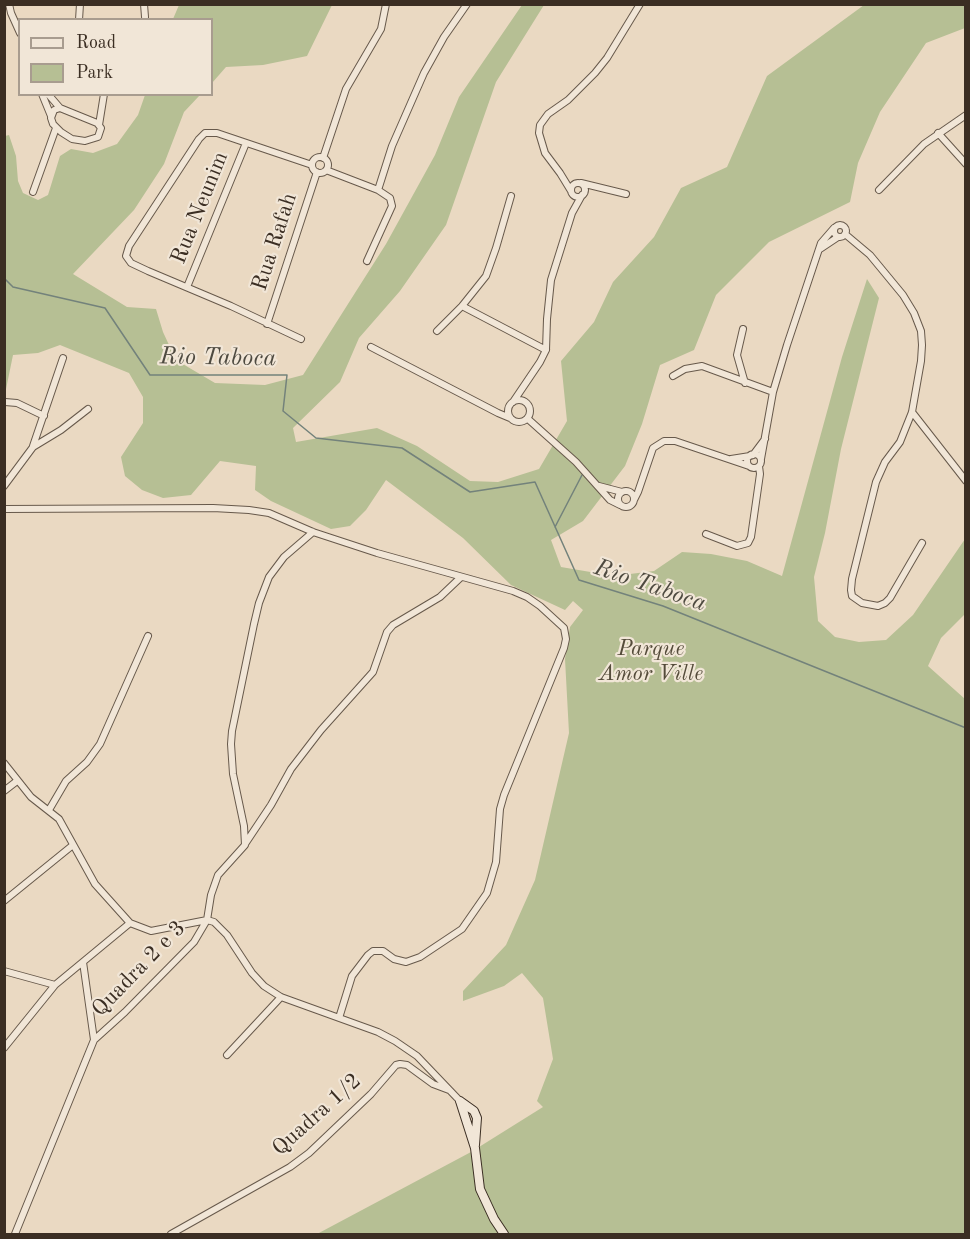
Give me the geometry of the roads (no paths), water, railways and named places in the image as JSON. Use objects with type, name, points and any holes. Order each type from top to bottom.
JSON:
[{"type":"street","points":[[9,4],[10,13]]},
{"type":"street","points":[[144,4],[145,17]]},
{"type":"street","points":[[323,158],[346,89],[381,29],[386,4]]},
{"type":"street","points":[[378,190],[392,146],[424,73],[444,37],[467,4]]},
{"type":"street","points":[[598,188],[578,197],[571,192],[560,172],[545,153],[539,133],[541,121],[591,79],[607,58],[640,4]]},
{"type":"street","points":[[4,6],[18,29]]},
{"type":"street","points":[[43,96],[56,128],[66,136],[85,141],[98,137],[101,132],[99,125],[104,96]]},
{"type":"street","points":[[50,96],[60,108],[99,125]]},
{"type":"street","points":[[51,118],[54,110],[60,108]]},
{"type":"street","points":[[879,190],[924,144],[966,115]]},
{"type":"street","points":[[33,192],[56,128]]},
{"type":"street","points":[[301,339],[130,263],[126,256],[127,250],[202,136],[209,132],[217,133],[312,165],[317,172],[326,170],[378,190],[390,198],[392,207],[367,261]]},
{"type":"street","points":[[938,133],[966,164]]},
{"type":"street","name":"Rua Neunim","points":[[187,287],[246,143]]},
{"type":"street","points":[[312,165],[315,158],[323,158]]},
{"type":"street","points":[[323,158],[328,165],[326,170]]},
{"type":"street","name":"Rua Rafah","points":[[267,324],[317,172]]},
{"type":"street","points":[[560,172],[580,183],[626,194]]},
{"type":"street","points":[[572,213],[571,192],[573,185],[580,183]]},
{"type":"street","points":[[510,418],[511,404],[546,350],[551,280],[572,213],[583,195],[585,188],[580,183]]},
{"type":"street","points":[[437,331],[462,306],[486,276],[511,196]]},
{"type":"street","points":[[754,467],[761,459],[773,392],[819,250],[824,239],[834,228],[843,225],[846,230],[842,235],[819,250]]},
{"type":"street","points":[[834,228],[834,233],[860,245],[888,275],[914,313],[921,331],[921,361],[912,412],[900,442],[885,462],[876,482],[852,579],[850,590],[852,596],[862,603],[878,606],[885,603],[922,543]]},
{"type":"street","points":[[462,306],[546,350]]},
{"type":"street","points":[[743,329],[737,355],[745,383]]},
{"type":"street","points":[[371,346],[519,423],[528,419],[531,412],[530,407],[523,400],[522,387]]},
{"type":"street","points":[[4,486],[33,447],[63,358]]},
{"type":"street","points":[[673,376],[685,369],[702,366],[773,392]]},
{"type":"street","points":[[498,413],[511,404],[523,400]]},
{"type":"street","points":[[5,402],[17,402],[44,416]]},
{"type":"street","points":[[33,447],[61,430],[88,409]]},
{"type":"street","points":[[912,412],[966,481]]},
{"type":"street","points":[[528,419],[598,485],[610,500],[627,507],[634,500],[653,448],[664,441],[675,441],[754,467]]},
{"type":"street","points":[[706,534],[737,546],[748,543],[751,537],[759,478],[748,460],[766,439]]},
{"type":"street","points":[[731,459],[752,455],[761,459]]},
{"type":"street","points":[[620,505],[618,498],[643,476]]},
{"type":"street","points":[[598,485],[625,491],[633,495],[634,500]]},
{"type":"street","points":[[4,509],[213,508],[269,513],[313,532],[460,578],[513,591],[527,597],[561,623],[566,632],[564,648],[500,808],[496,862],[487,893],[462,929],[420,957],[406,962],[383,951],[373,951],[368,955],[352,976],[339,1018]]},
{"type":"street","points":[[245,845],[244,826],[233,774],[231,744],[256,614],[264,586],[275,567],[313,532]]},
{"type":"street","points":[[207,920],[211,895],[218,875],[245,845],[291,769],[321,730],[373,672],[387,633],[393,625],[440,597],[460,578]]},
{"type":"street","points":[[49,810],[66,781],[87,762],[100,744],[148,636]]},
{"type":"street","points":[[4,763],[31,797],[59,819],[95,884],[130,923],[151,931],[207,920],[220,927],[227,935],[258,980],[281,997],[378,1032],[401,1044],[417,1056],[460,1101],[475,1148],[480,1189],[504,1234]]},
{"type":"street","points":[[4,791],[17,781]]},
{"type":"street","points":[[4,901],[73,845]]},
{"type":"street","name":"Quadra 2 e 3","points":[[94,1040],[184,953],[207,920]]},
{"type":"street","points":[[4,1048],[55,985],[130,923]]},
{"type":"street","points":[[15,1234],[94,1040],[82,962]]},
{"type":"street","points":[[4,971],[55,985]]},
{"type":"street","points":[[226,1055],[281,997]]},
{"type":"street","name":"Quadra 1/2","points":[[171,1234],[290,1167],[309,1153],[371,1094],[396,1065],[407,1065],[433,1084],[452,1091]]},
{"type":"waterway","name":"Rio Taboca","points":[[4,278],[13,287],[105,308],[150,375],[287,375],[283,411],[316,438],[402,448],[470,492],[535,482],[579,580],[663,606],[966,728]]},
{"type":"waterway","points":[[555,527],[582,475]]},
{"type":"park label","name":"Parque Amor Ville","points":[[651,662]]}]
